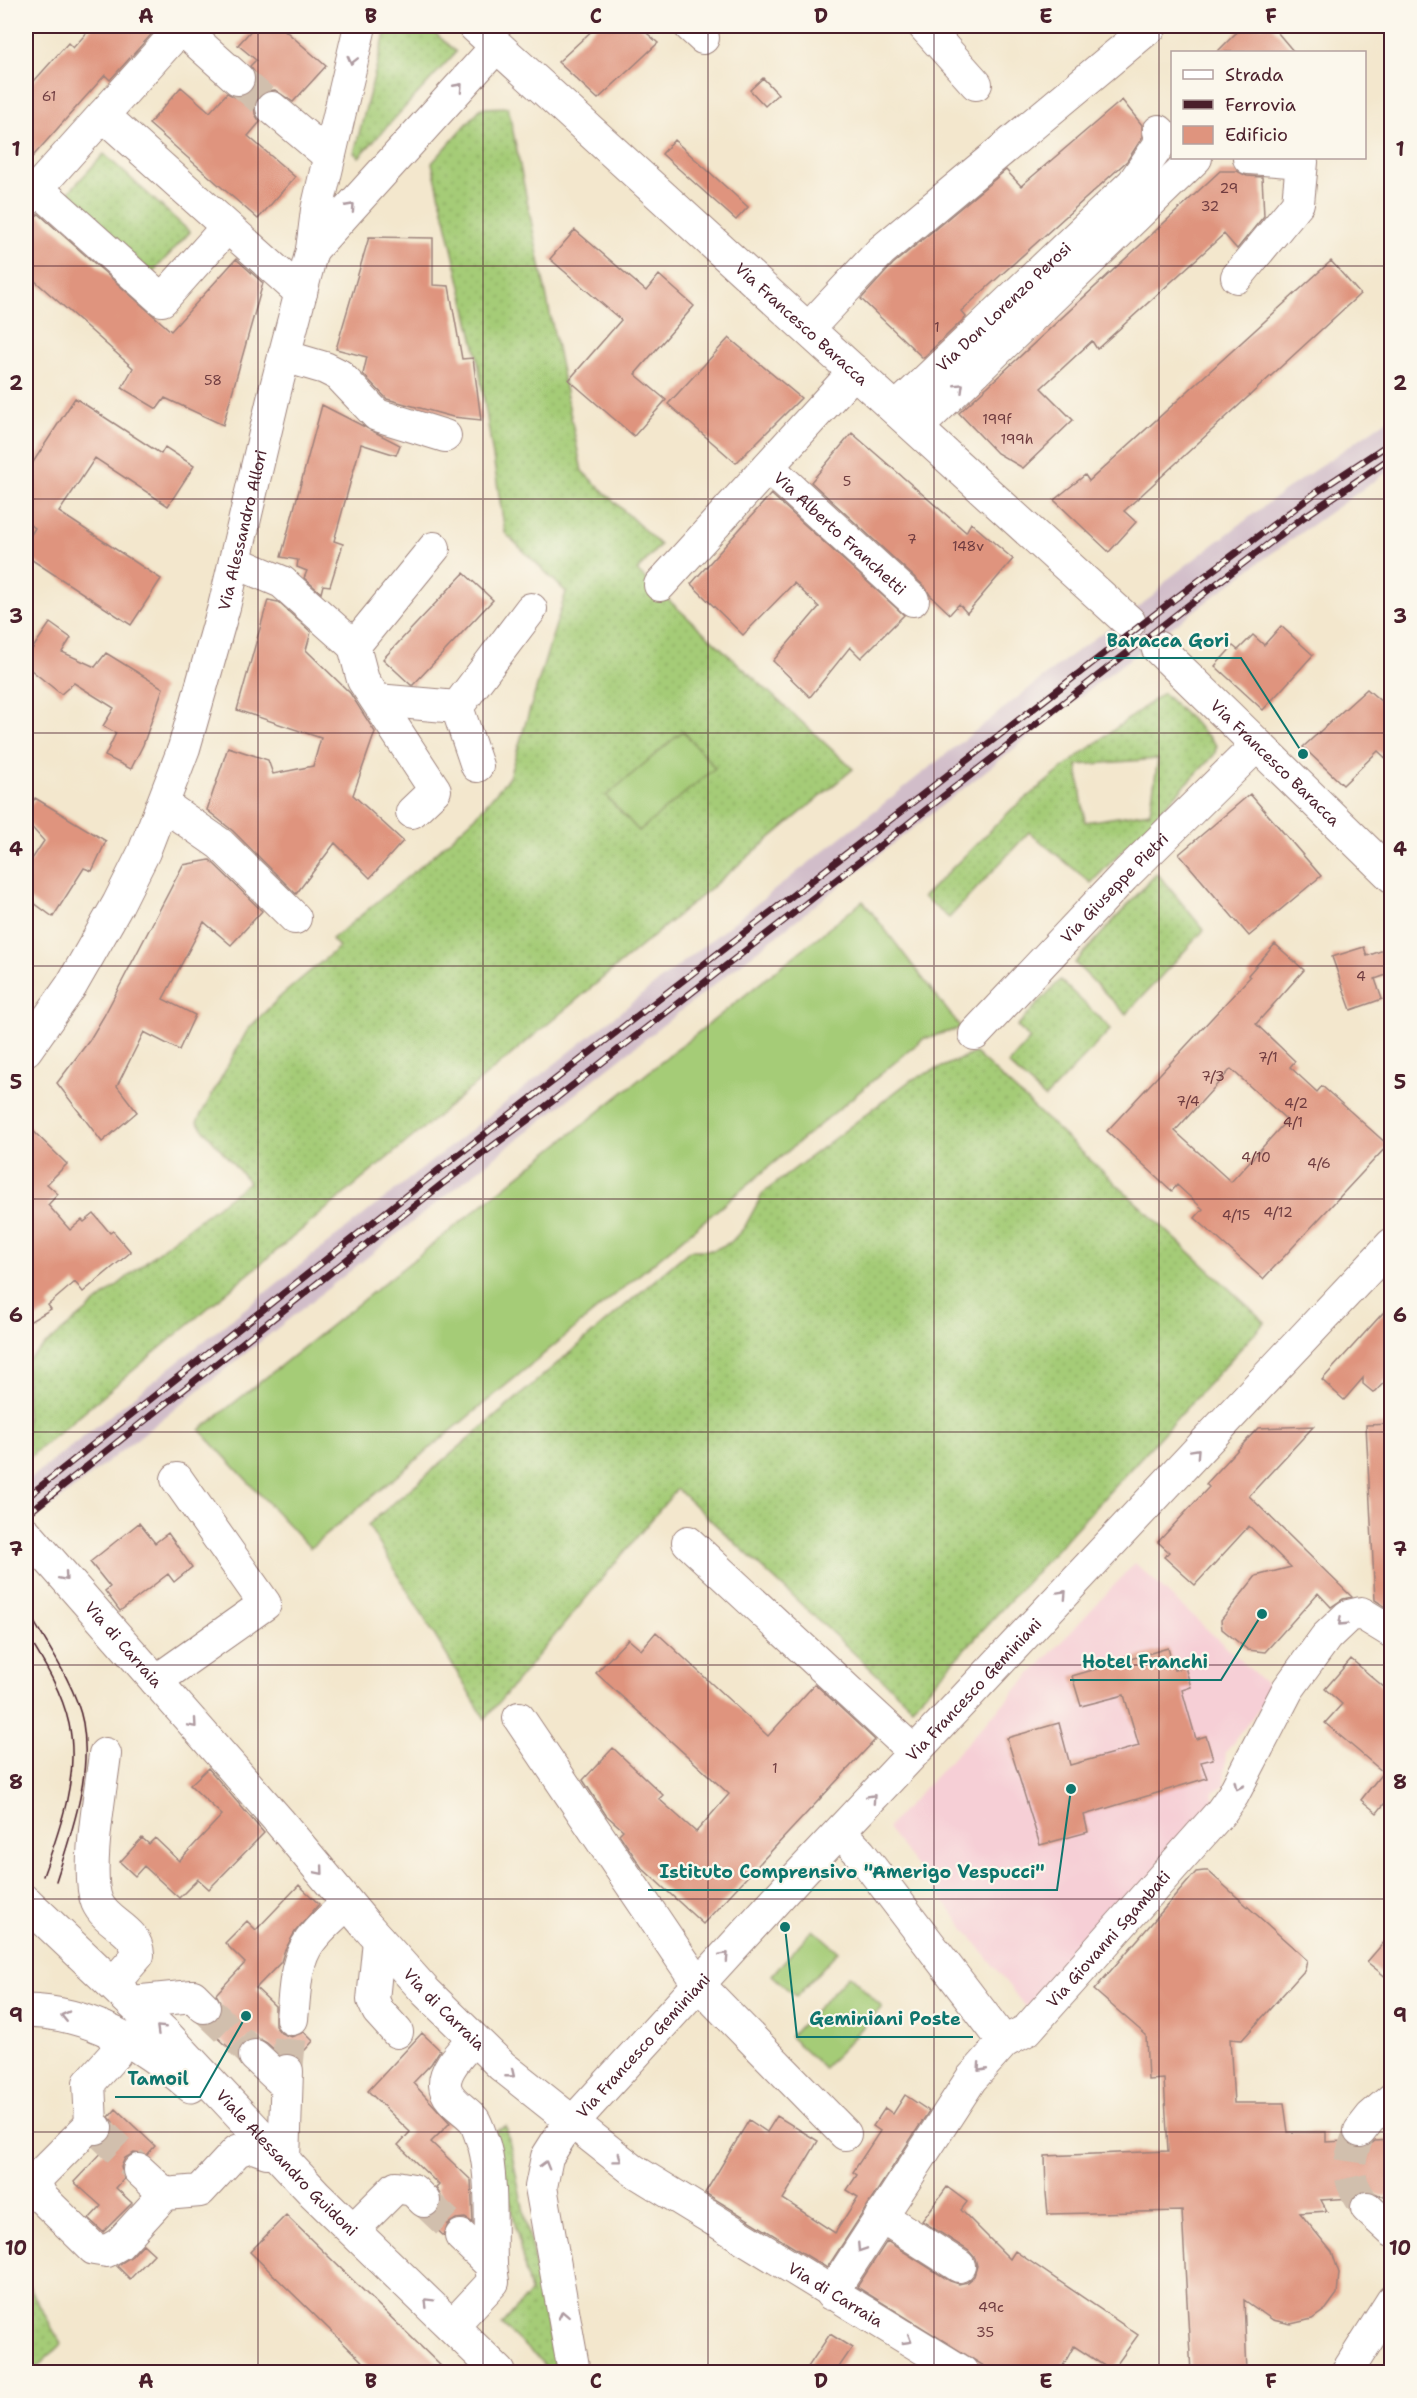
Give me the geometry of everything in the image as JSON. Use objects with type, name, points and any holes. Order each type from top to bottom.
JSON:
[{"type":"main road","name":"Via Francesco Baracca","points":[[486,36],[1129,622]]},
{"type":"main road","name":"Via Francesco Baracca","points":[[1158,648],[1392,876]]},
{"type":"main road","name":"Viale Alessandro Guidoni","points":[[26,1902],[199,2068],[275,2156],[499,2373]]},
{"type":"main road","points":[[26,2010],[56,2013],[102,2027],[126,2038],[170,2068],[275,2156]]},
{"type":"street","name":"Via Alessandro Allori","points":[[26,1050],[89,958],[144,852],[164,805],[200,697],[312,250],[317,210],[360,26]]},
{"type":"street","points":[[924,26],[976,84]]},
{"type":"street","points":[[808,328],[881,252],[1151,26]]},
{"type":"street","points":[[227,227],[162,300],[32,195],[181,28],[238,80]]},
{"type":"street","name":"Via Alessandro Allori","points":[[312,250],[486,36]]},
{"type":"street","points":[[272,108],[329,156]]},
{"type":"street","points":[[103,116],[301,293]]},
{"type":"street","name":"Via Don Lorenzo Perosi","points":[[1114,218],[1132,183],[1158,145],[1161,133],[1159,130]]},
{"type":"street","name":"Via Don Lorenzo Perosi","points":[[907,418],[1114,218],[1195,159]]},
{"type":"street","points":[[1237,277],[1298,203],[1302,162],[1263,159]]},
{"type":"street","points":[[284,356],[325,368],[339,375],[377,415],[445,436]]},
{"type":"street","name":"Via Alberto Franchetti","points":[[660,585],[855,371]]},
{"type":"street","name":"Via Alberto Franchetti","points":[[768,467],[913,600]]},
{"type":"street","points":[[354,646],[434,548]]},
{"type":"street","points":[[235,562],[282,582],[354,646],[363,680],[435,790],[412,812]]},
{"type":"street","points":[[457,707],[531,609]]},
{"type":"street","points":[[377,700],[457,707]]},
{"type":"street","points":[[457,707],[477,766]]},
{"type":"street","name":"Via Giuseppe Pietri","points":[[975,1034],[1123,877],[1257,745]]},
{"type":"street","points":[[164,805],[220,844],[295,918]]},
{"type":"street","name":"Via Francesco Geminiani","points":[[574,2373],[541,2187],[542,2173],[549,2151],[572,2123],[914,1752],[1387,1252]]},
{"type":"street","points":[[156,1681],[265,1604],[177,1479]]},
{"type":"street","name":"Via di Carraia","points":[[26,1533],[379,1940],[473,2039],[502,2066],[633,2170],[962,2373]]},
{"type":"street","points":[[688,1542],[914,1752]]},
{"type":"street","name":"Via Giovanni Sgambati","points":[[831,2294],[971,2079],[1004,2042],[1027,2030],[1221,1812],[1233,1795],[1288,1689],[1326,1637],[1348,1616],[1361,1613],[1392,1632]]},
{"type":"street","points":[[519,1718],[699,1985],[845,2134]]},
{"type":"street","points":[[105,1754],[92,1881],[98,1903],[104,1913],[128,1932],[138,1944],[138,1955],[123,1993],[193,1996],[204,2007]]},
{"type":"street","points":[[840,1832],[860,1852],[1004,2042]]},
{"type":"street","points":[[292,2019],[297,1971],[302,1955],[309,1941],[347,1903]]},
{"type":"street","points":[[379,1940],[373,2000],[378,2011],[397,2032]]},
{"type":"street","points":[[102,2027],[112,2034],[118,2046],[115,2054],[89,2083],[94,2126],[40,2175],[36,2184],[42,2198],[94,2249],[107,2252],[119,2244],[165,2194],[200,2191],[243,2147],[251,2146],[275,2156],[287,2078],[255,2056]]},
{"type":"street","points":[[452,2326],[494,2282],[484,2147],[475,2121],[447,2095],[445,2086],[446,2076],[452,2065],[473,2039]]},
{"type":"street","points":[[1360,2131],[1371,2117],[1392,2099]]},
{"type":"street","points":[[139,2170],[165,2194]]},
{"type":"street","points":[[353,2230],[396,2187],[413,2190],[423,2201]]},
{"type":"street","points":[[1367,2208],[1392,2230]]},
{"type":"street","points":[[881,2216],[959,2266]]},
{"type":"street","points":[[461,2236],[491,2265]]},
{"type":"street","points":[[1347,2373],[1392,2301]]},
{"type":"shaded area","points":[[1391,417],[1391,469],[1258,563],[1100,681],[26,1526],[26,1482],[1074,653],[1153,596],[1168,579],[1280,494]]},
{"type":"shaded area","points":[[1135,1563],[1273,1690],[1226,1752],[1224,1785],[1213,1792],[1216,1810],[1026,2008],[887,1828]]},
{"type":"green space","points":[[387,26],[427,26],[456,52],[359,157],[354,153]]},
{"type":"green space","points":[[508,107],[582,471],[660,545],[637,571],[853,769],[26,1460],[26,1361],[171,1241],[249,1182],[197,1122],[248,1029],[282,995],[339,947],[332,939],[428,860],[477,815],[509,777],[566,592],[505,533],[477,355],[432,163],[481,108]]},
{"type":"green space","points":[[104,154],[190,232],[152,273],[66,195]]},
{"type":"green space","points":[[1163,693],[1217,746],[1214,755],[1091,883],[1029,832],[949,918],[923,897],[1012,809]],"holes":[[[1158,759],[1150,812],[1085,822],[1077,765]]]},
{"type":"green space","points":[[683,731],[715,768],[639,831],[606,796]]},
{"type":"green space","points":[[1157,873],[1204,930],[1126,1014],[1075,963]]},
{"type":"green space","points":[[863,901],[961,1028],[923,1039],[310,1548],[200,1430]]},
{"type":"green space","points":[[1060,980],[1111,1029],[1045,1098],[1008,1064],[1030,1039],[1017,1026]]},
{"type":"green space","points":[[975,1053],[1265,1322],[912,1707],[677,1489],[485,1719],[368,1525],[690,1250],[714,1250],[731,1242],[744,1228],[763,1193],[911,1080]]},
{"type":"green space","points":[[813,1929],[838,1951],[796,1997],[772,1975]]},
{"type":"green space","points":[[849,1975],[882,2007],[824,2068],[790,2037]]},
{"type":"green space","points":[[506,2126],[556,2365],[551,2371],[502,2325],[530,2292],[495,2132]]},
{"type":"green space","points":[[26,2281],[61,2344],[32,2372],[26,2372]]},
{"type":"building","points":[[93,26],[159,26],[110,80],[105,75],[26,164],[26,90],[68,43],[73,48]]},
{"type":"building","points":[[255,26],[280,26],[326,66],[293,102],[275,90],[265,91],[254,104],[255,114],[260,122],[248,136],[295,177],[258,219],[149,124],[181,87],[210,112],[227,93],[235,97],[243,96],[251,91],[256,82],[255,73],[250,66],[256,60],[238,45]]},
{"type":"building","points":[[597,26],[639,26],[658,43],[598,99],[558,62]]},
{"type":"building","points":[[1243,26],[1272,26],[1293,51],[1218,51]]},
{"type":"building","points":[[763,78],[778,94],[765,106],[750,90]]},
{"type":"building","points":[[1122,100],[1142,125],[1142,138],[1127,161],[961,311],[966,317],[923,358],[861,299],[893,264],[1006,170],[1021,186]]},
{"type":"building","points":[[674,140],[748,207],[736,220],[662,154]]},
{"type":"building","points":[[1220,171],[1237,171],[1247,176],[1262,177],[1264,216],[1237,249],[1224,234],[1097,349],[1092,341],[1041,388],[1073,420],[1023,468],[997,453],[959,413]]},
{"type":"building","points":[[39,214],[171,331],[236,259],[263,283],[223,425],[165,398],[157,409],[122,388],[133,368],[26,273],[26,223]]},
{"type":"building","points":[[575,230],[646,291],[659,275],[694,306],[635,374],[666,400],[634,436],[569,380],[621,320],[550,259]]},
{"type":"building","points":[[369,237],[433,238],[433,285],[449,286],[462,359],[473,358],[481,420],[453,417],[387,399],[363,374],[367,357],[336,349]]},
{"type":"building","points":[[1331,261],[1360,294],[1124,511],[1136,522],[1109,552],[1054,500],[1085,475],[1089,481]]},
{"type":"building","points":[[729,338],[801,398],[736,463],[668,404]]},
{"type":"building","points":[[75,398],[161,454],[165,447],[194,466],[168,506],[95,458],[59,512],[161,579],[131,625],[26,556],[26,543],[35,528],[26,522],[26,473]]},
{"type":"building","points":[[322,405],[400,445],[396,455],[361,444],[334,541],[343,544],[330,586],[323,585],[321,593],[304,578],[307,571],[297,567],[298,560],[281,557]]},
{"type":"building","points":[[852,433],[966,532],[971,523],[1013,559],[967,613],[959,604],[950,614],[925,587],[811,482]]},
{"type":"building","points":[[771,494],[904,615],[861,658],[850,647],[810,697],[773,661],[819,607],[794,583],[743,635],[691,584]]},
{"type":"building","points":[[464,573],[493,600],[411,685],[383,659]]},
{"type":"building","points":[[268,600],[278,602],[311,632],[306,650],[350,693],[375,732],[353,795],[403,841],[370,878],[335,843],[296,894],[233,831],[207,810],[228,747],[268,760],[273,774],[313,766],[321,738],[237,710]]},
{"type":"building","points":[[50,623],[71,638],[62,652],[95,667],[106,653],[163,688],[143,745],[131,769],[105,756],[116,733],[103,726],[114,708],[74,683],[61,694],[26,666],[26,658]]},
{"type":"building","points":[[1281,626],[1313,655],[1263,710],[1215,666],[1233,646],[1238,650],[1253,635],[1264,645]]},
{"type":"building","points":[[1367,689],[1392,711],[1392,764],[1378,751],[1343,785],[1303,747]]},
{"type":"building","points":[[1250,794],[1321,876],[1249,936],[1179,854]]},
{"type":"building","points":[[35,798],[106,841],[92,871],[84,868],[53,917],[26,897],[26,868],[44,841],[26,821],[26,812]]},
{"type":"building","points":[[210,860],[262,911],[231,945],[204,922],[163,999],[195,1015],[179,1050],[144,1032],[117,1086],[137,1112],[102,1142],[57,1083],[89,1041],[104,1016],[183,865]]},
{"type":"building","points":[[1275,944],[1304,970],[1256,1024],[1295,1061],[1290,1067],[1317,1092],[1322,1086],[1388,1145],[1263,1279],[1195,1218],[1203,1209],[1177,1185],[1172,1191],[1107,1131],[1250,977],[1248,975]],"holes":[[[1231,1069],[1287,1120],[1231,1182],[1175,1131]]]},
{"type":"building","points":[[1364,947],[1367,956],[1392,947],[1392,973],[1375,979],[1382,999],[1351,1010],[1332,957]]},
{"type":"building","points":[[26,1124],[67,1164],[47,1184],[58,1194],[48,1205],[70,1230],[94,1214],[131,1252],[83,1292],[75,1282],[48,1305],[51,1309],[26,1324]]},
{"type":"building","points":[[1392,1303],[1392,1374],[1374,1393],[1363,1384],[1363,1378],[1344,1400],[1322,1380]]},
{"type":"building","points":[[1392,1424],[1392,1611],[1375,1600],[1366,1425]]},
{"type":"building","points":[[1314,1426],[1249,1496],[1352,1597],[1343,1599],[1331,1607],[1318,1593],[1265,1652],[1248,1650],[1222,1629],[1221,1620],[1256,1576],[1291,1567],[1249,1526],[1195,1585],[1164,1557],[1169,1552],[1158,1542],[1209,1487],[1206,1484],[1258,1428]]},
{"type":"building","points":[[139,1523],[155,1543],[168,1533],[192,1567],[174,1582],[168,1574],[120,1611],[105,1591],[110,1587],[90,1562]]},
{"type":"building","points":[[656,1632],[768,1736],[815,1684],[875,1740],[703,1924],[642,1868],[619,1834],[623,1830],[606,1815],[583,1780],[613,1748],[663,1795],[659,1799],[696,1832],[729,1794],[596,1673],[628,1639],[641,1650]]},
{"type":"building","points":[[1168,1648],[1174,1670],[1185,1667],[1191,1687],[1182,1690],[1196,1739],[1206,1736],[1213,1759],[1201,1762],[1207,1778],[1084,1815],[1088,1832],[1040,1845],[1007,1738],[1059,1723],[1070,1765],[1139,1746],[1124,1695],[1081,1706],[1072,1676]]},
{"type":"building","points":[[1351,1659],[1392,1694],[1392,1794],[1377,1813],[1361,1800],[1383,1772],[1325,1723],[1342,1704],[1325,1689]]},
{"type":"building","points":[[208,1768],[264,1833],[209,1889],[198,1879],[179,1898],[144,1866],[135,1876],[120,1862],[142,1838],[149,1844],[155,1838],[179,1861],[222,1815],[190,1785]]},
{"type":"building","points":[[1208,1871],[1307,1960],[1305,1970],[1242,2040],[1230,2039],[1234,2103],[1284,2103],[1288,2132],[1326,2132],[1326,2142],[1346,2141],[1358,2149],[1367,2147],[1375,2141],[1392,2140],[1392,2196],[1381,2196],[1371,2191],[1362,2191],[1352,2198],[1321,2200],[1327,2211],[1300,2213],[1332,2252],[1339,2273],[1337,2294],[1326,2309],[1312,2319],[1291,2324],[1273,2320],[1244,2300],[1247,2373],[1191,2373],[1182,2211],[1048,2214],[1046,2193],[1045,2156],[1168,2151],[1164,2079],[1148,2080],[1146,2035],[1094,1990],[1196,1872]]},
{"type":"building","points":[[299,1885],[319,1904],[295,1932],[281,1962],[256,1988],[275,2006],[275,2026],[281,2033],[291,2037],[304,2032],[313,2041],[298,2058],[288,2053],[280,2055],[258,2038],[250,2039],[242,2044],[238,2056],[203,2024],[209,2024],[217,2019],[221,2012],[221,2003],[216,1994],[245,1963],[225,1943],[247,1921],[256,1930]]},
{"type":"building","points":[[1392,1933],[1392,1982],[1367,1962]]},
{"type":"building","points":[[422,2033],[440,2050],[431,2064],[413,2083],[450,2123],[431,2142],[471,2180],[473,2223],[465,2218],[456,2219],[448,2224],[444,2236],[424,2218],[436,2214],[441,2206],[441,2196],[436,2188],[439,2185],[398,2145],[410,2132],[368,2091]]},
{"type":"building","points":[[905,2095],[929,2111],[827,2268],[705,2193],[749,2120],[767,2132],[777,2116],[818,2141],[783,2199],[835,2233],[858,2197],[847,2190],[857,2175],[853,2172],[880,2131],[873,2126],[885,2108],[893,2114]]},
{"type":"building","points":[[116,2109],[155,2146],[147,2155],[134,2153],[125,2158],[121,2167],[124,2179],[116,2188],[132,2203],[103,2232],[89,2219],[101,2206],[74,2182],[110,2144],[107,2142],[114,2130],[113,2122],[109,2117]]},
{"type":"building","points":[[947,2187],[967,2202],[961,2210],[1010,2259],[1015,2251],[1138,2335],[1112,2371],[1074,2346],[1059,2373],[981,2373],[984,2366],[857,2287],[887,2241],[950,2281],[959,2284],[967,2282],[974,2276],[977,2266],[975,2258],[969,2251],[922,2221]]},
{"type":"building","points":[[286,2215],[448,2373],[374,2373],[250,2252]]},
{"type":"building","points":[[143,2244],[154,2254],[130,2279],[117,2266],[132,2256]]},
{"type":"building","points":[[830,2334],[852,2348],[835,2373],[804,2373]]},
{"type":"tunnel","points":[[238,79],[272,108]]},
{"type":"tunnel","points":[[204,2007],[255,2056]]},
{"type":"tunnel","points":[[287,2071],[292,2019]]},
{"type":"tunnel","points":[[96,2128],[139,2170]]},
{"type":"tunnel","points":[[1360,2131],[1352,2153],[1350,2171],[1355,2189],[1367,2208]]},
{"type":"tunnel","points":[[424,2201],[461,2236]]},
{"type":"tram line","points":[[26,1608],[67,1679],[83,1723],[85,1743],[83,1783],[74,1823],[56,1881]]},
{"type":"tram line","points":[[26,1633],[62,1700],[72,1743],[70,1782],[62,1821],[43,1876]]},
{"type":"railway","points":[[26,1498],[436,1172],[1172,601],[1318,491],[1392,442]]},
{"type":"railway","points":[[26,1515],[442,1184],[541,1110],[1181,611],[1301,519],[1392,457]]},
{"type":"place","name":"Baracca Gori","points":[[1303,754]]},
{"type":"place","name":"Hotel Franchi","points":[[1262,1614]]},
{"type":"place","name":"Istituto Comprensivo \"Amerigo Vespucci\"","points":[[1071,1789]]},
{"type":"place","name":"Geminiani Poste","points":[[785,1927]]},
{"type":"place","name":"Tamoil","points":[[246,2016]]}]
